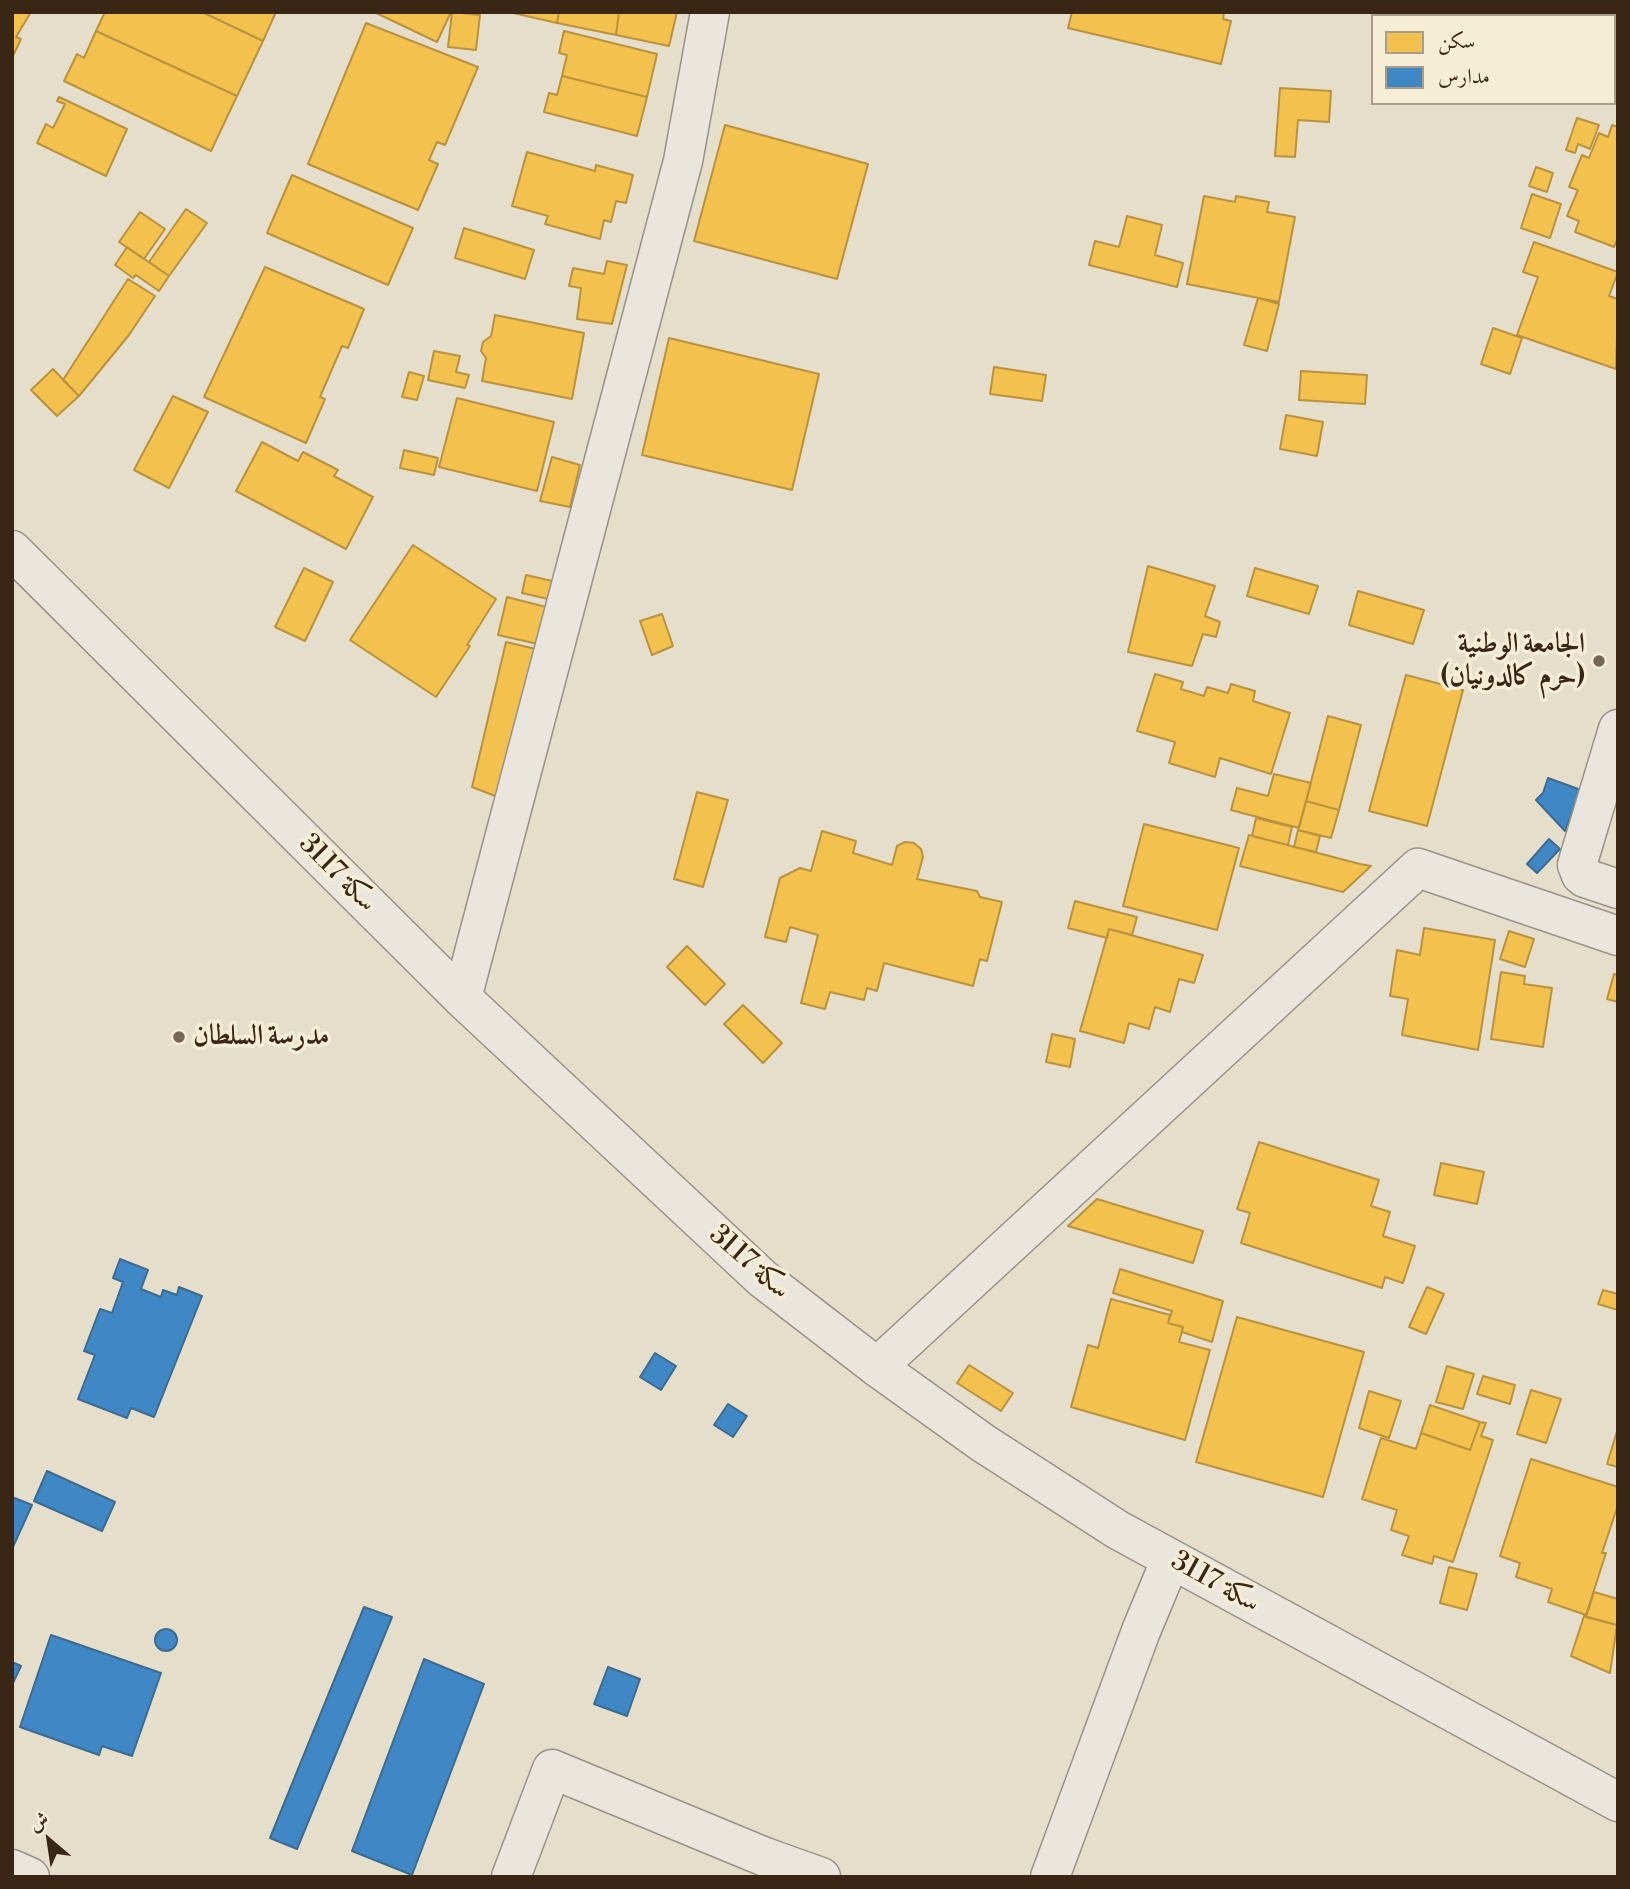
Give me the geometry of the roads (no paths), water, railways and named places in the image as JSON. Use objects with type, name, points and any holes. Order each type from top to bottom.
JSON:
[{"type":"street","points":[[462,998],[683,161],[710,12]]},
{"type":"street","name":"سكة 3117","points":[[12,550],[462,998],[763,1279],[877,1367],[994,1450],[1118,1530],[1618,1802]]},
{"type":"street","points":[[1618,729],[1577,865],[1585,878],[1618,889]]},
{"type":"street","points":[[877,1367],[1418,868],[1618,936]]},
{"type":"street","points":[[1050,1877],[1141,1631],[1171,1559]]},
{"type":"street","points":[[511,1877],[552,1769],[765,1857],[821,1877]]},
{"type":"street","points":[[12,1869],[30,1877]]},
{"type":"place","name":"الجامعة الوطنية (حرم كالدونيان)","points":[[1599,661]]},
{"type":"place","name":"مدرسة السلطان","points":[[179,1037]]}]
